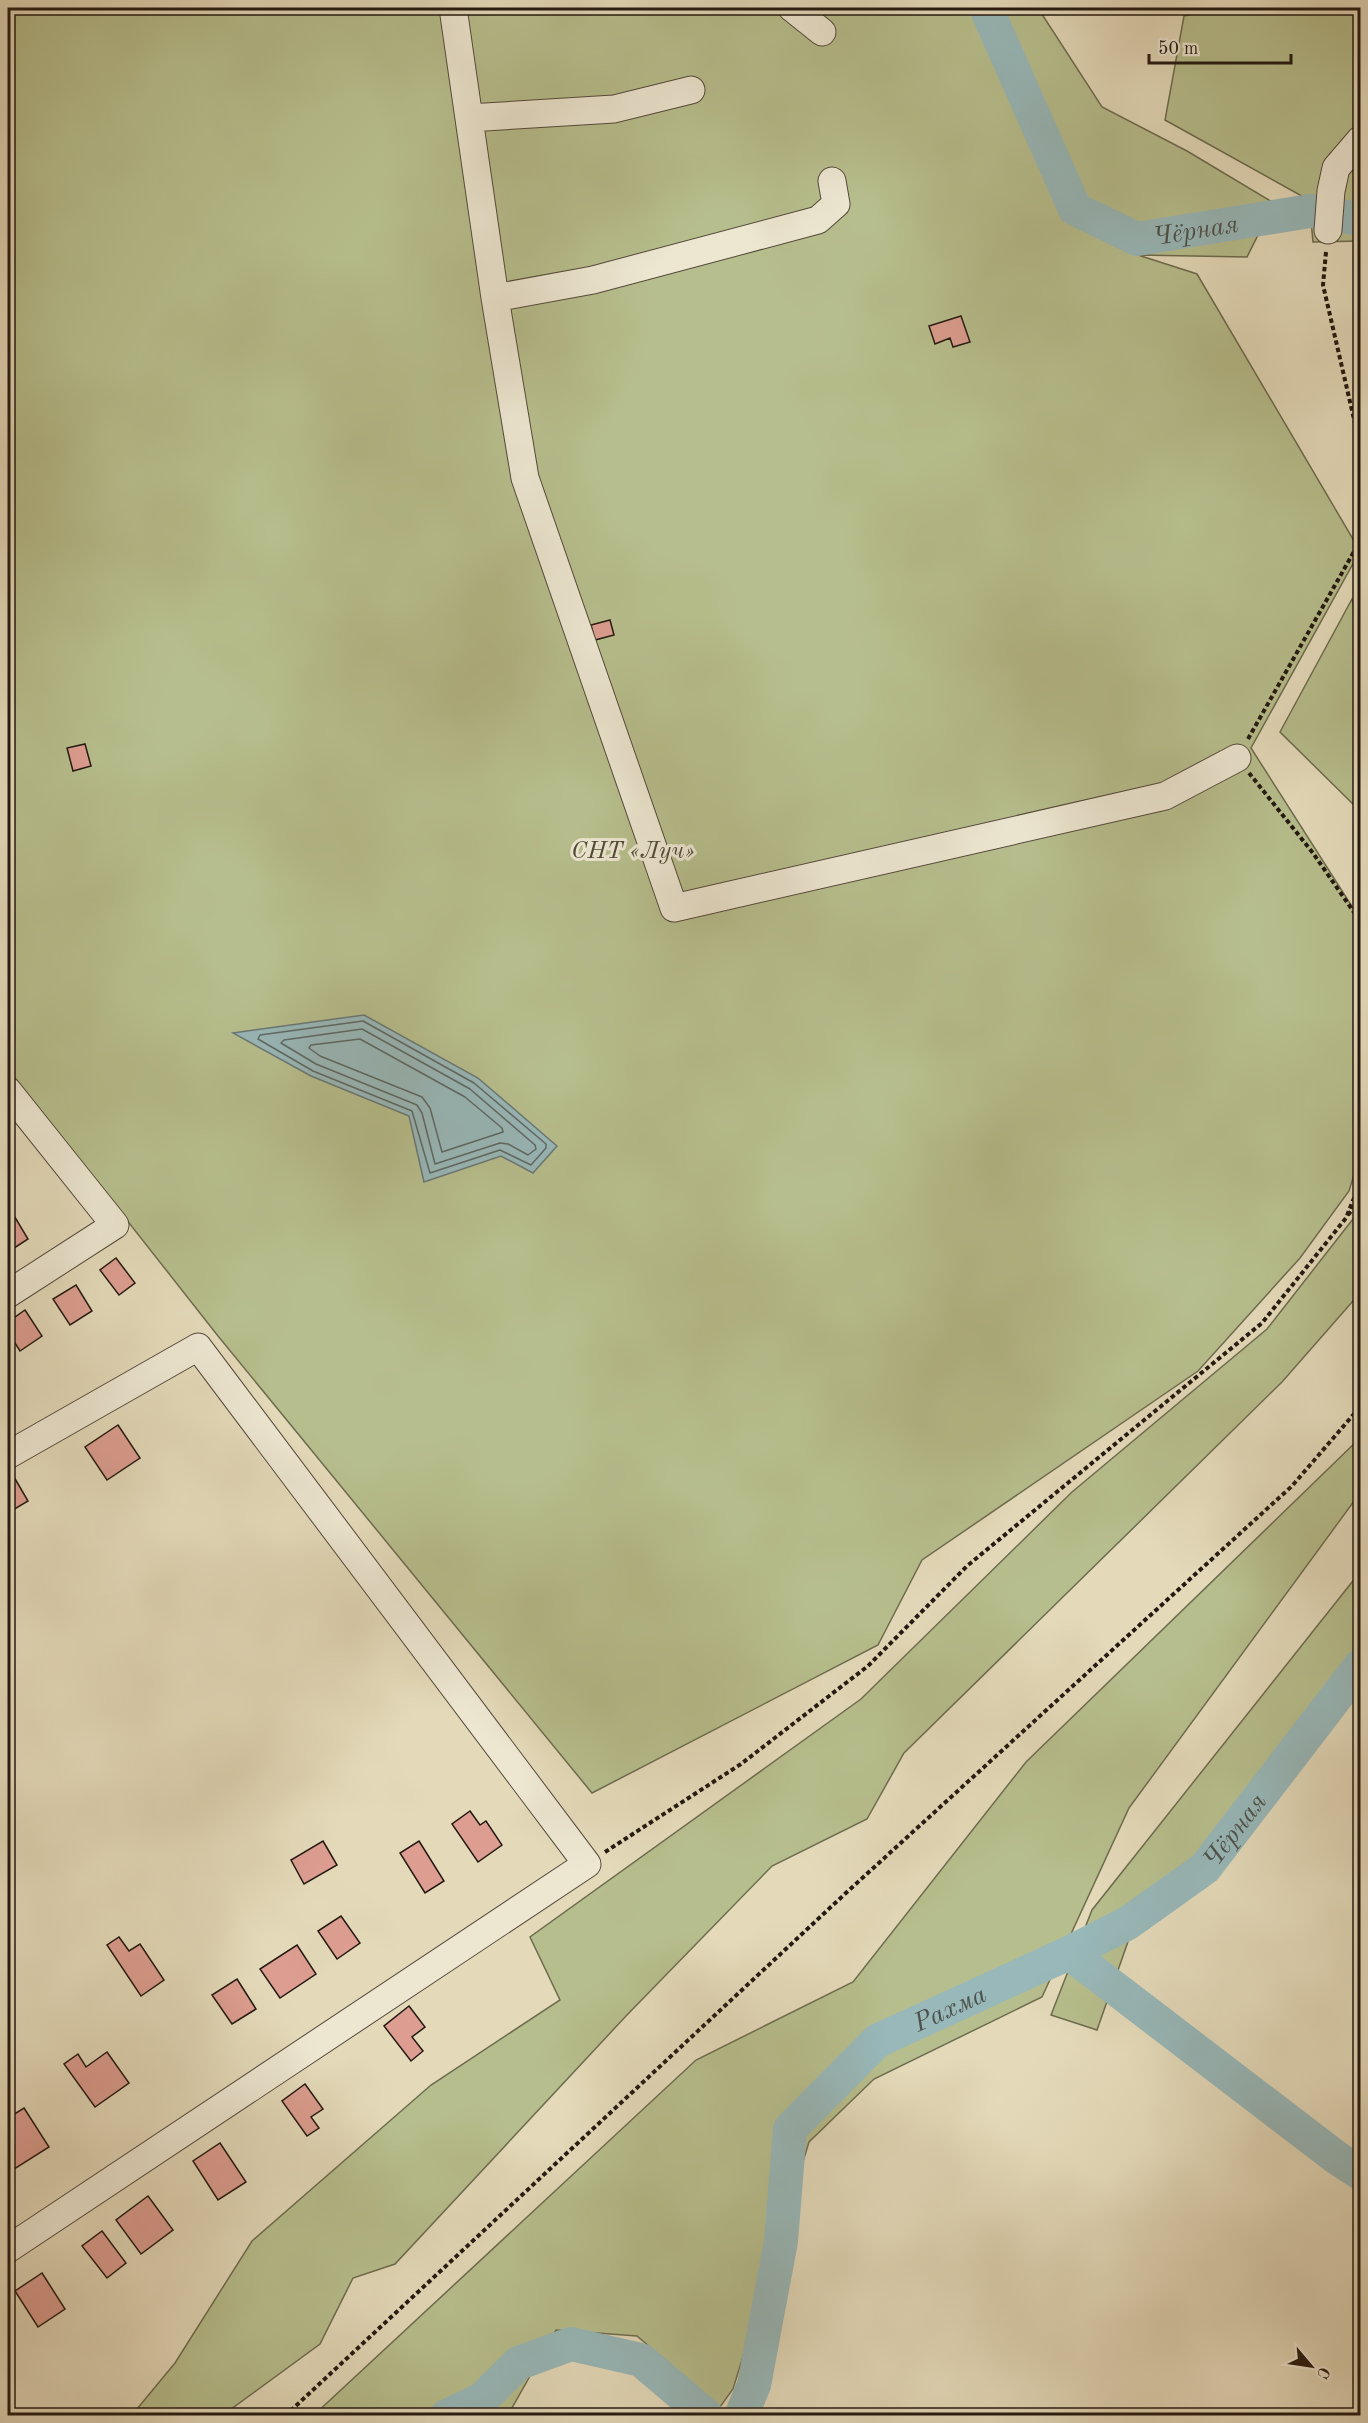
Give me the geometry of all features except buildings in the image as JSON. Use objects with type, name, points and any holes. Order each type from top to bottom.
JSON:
[{"type":"street","points":[[453,8],[495,298],[525,478],[674,908],[1165,796],[1237,758]]},
{"type":"street","points":[[792,8],[822,32]]},
{"type":"street","points":[[469,118],[614,109],[691,90]]},
{"type":"street","points":[[1328,230],[1331,191],[1336,168],[1360,140]]},
{"type":"street","points":[[495,298],[593,280],[818,220],[836,204],[832,181]]},
{"type":"street","points":[[8,1091],[115,1225],[8,1294]]},
{"type":"street","points":[[8,1455],[198,1347],[587,1864],[8,2249]]},
{"type":"path","points":[[1328,230],[1323,285],[1360,445]]},
{"type":"path","points":[[1360,541],[1237,758],[1313,853],[1360,921]]},
{"type":"path","points":[[1346,1218],[1360,1183]]},
{"type":"path","points":[[587,1864],[741,1764],[868,1666],[967,1566],[1262,1323],[1360,1200]]},
{"type":"path","points":[[285,2415],[847,1892],[1292,1486],[1360,1407]]},
{"type":"green space","name":"СНТ «Луч»","points":[[8,8],[1038,8],[1102,107],[1187,151],[1274,203],[1247,257],[1138,255],[1197,274],[1360,551],[1251,748],[1360,919],[1360,1155],[1349,1191],[1300,1258],[1198,1371],[922,1560],[878,1645],[592,1793],[218,1336],[8,1069]]},
{"type":"green space","points":[[1226,8],[1360,8],[1360,241],[1313,242],[1309,200],[1165,120],[1184,16]]},
{"type":"green space","points":[[1352,599],[1360,633],[1360,811],[1280,732]]},
{"type":"green space","points":[[1360,1210],[1360,1293],[1282,1382],[904,1753],[867,1819],[772,1866],[626,2016],[395,2264],[353,2278],[320,2344],[223,2415],[132,2415],[175,2363],[252,2241],[431,2085],[560,2000],[530,1937],[861,1699],[1072,1492],[1267,1329]]},
{"type":"green space","points":[[1360,1438],[1360,1493],[1129,1808],[1042,1997],[874,2079],[809,2142],[733,2389],[720,2407],[637,2336],[556,2330],[508,2415],[314,2415],[696,2060],[853,1982],[1026,1762]]},
{"type":"green space","points":[[1360,1572],[1360,1662],[1130,1936],[1097,2030],[1051,2015],[1092,1910]]},
{"type":"water","points":[[364,1015],[478,1078],[557,1146],[533,1173],[501,1156],[424,1182],[409,1116],[311,1076],[233,1033]]},
{"type":"waterway","name":"Чёрная","points":[[986,8],[1075,209],[1137,239],[1310,211],[1360,219]]},
{"type":"waterway","name":"Рахма","points":[[741,2416],[754,2385],[781,2241],[790,2129],[877,2041],[1069,1953],[1128,1923],[1205,1868],[1360,1666]]},
{"type":"waterway","name":"Рахма","points":[[1069,1953],[1337,2158],[1360,2173]]},
{"type":"waterway","points":[[1337,2158],[1360,2161]]},
{"type":"waterway","name":"Рахма","points":[[447,2416],[481,2400],[519,2363],[571,2344],[641,2360],[707,2416]]}]
